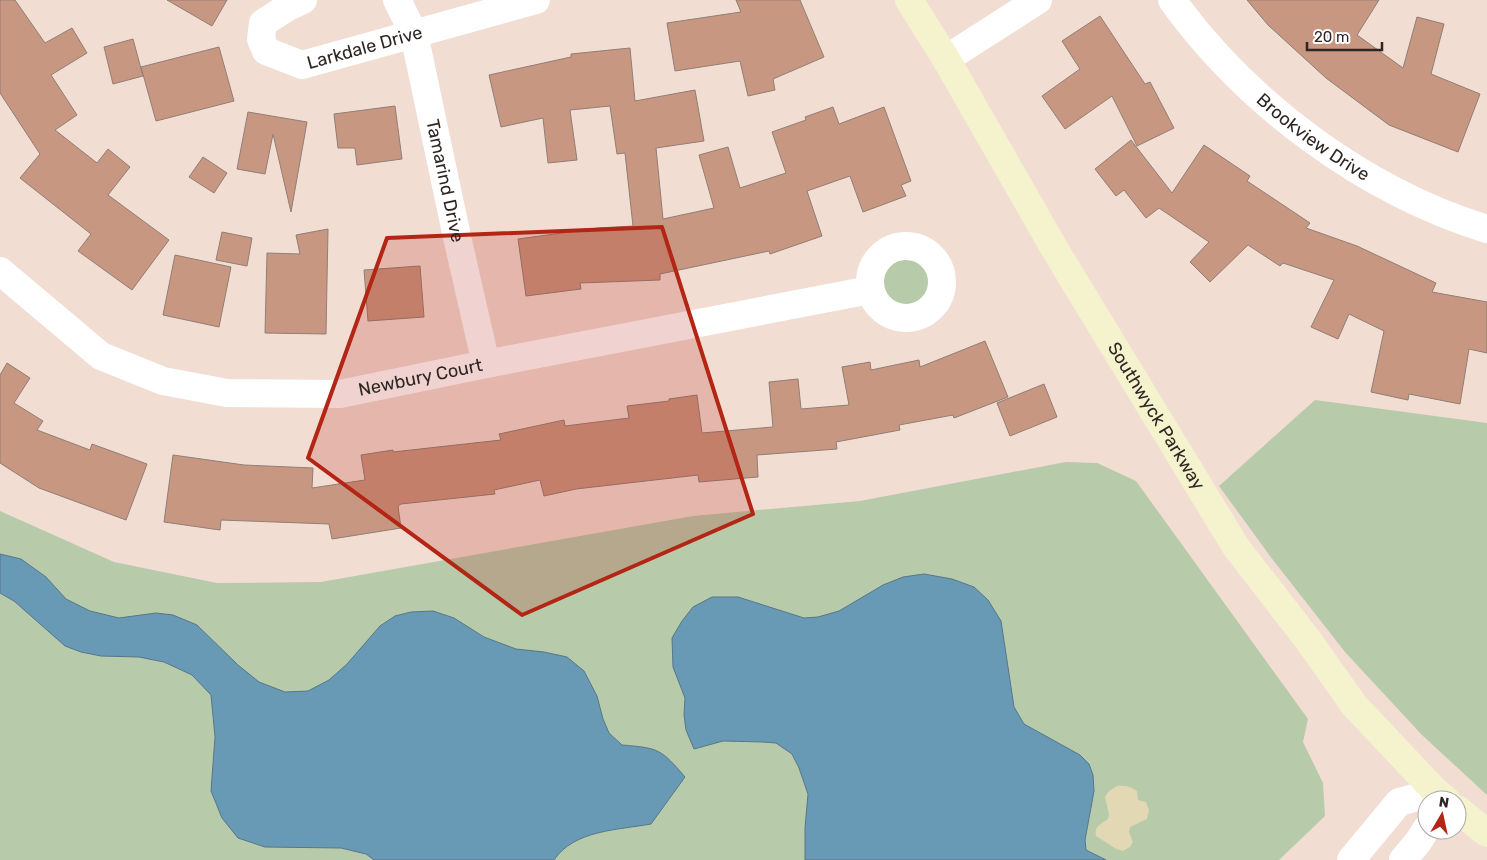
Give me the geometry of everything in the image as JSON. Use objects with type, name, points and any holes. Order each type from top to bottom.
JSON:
[{"type":"street","name":"Larkdale Drive","points":[[303,0],[288,7],[264,23],[261,39],[266,51],[302,65],[536,0]]},
{"type":"street","name":"Tamarind Drive","points":[[397,0],[414,34],[456,237],[486,364]]},
{"type":"street","name":"Southwyck Parkway","points":[[909,0],[946,59],[1057,253],[1236,547],[1308,640],[1354,705],[1433,790]]},
{"type":"street","points":[[946,59],[1038,0]]},
{"type":"street","name":"Brookview Drive","points":[[1172,0],[1211,48],[1242,81],[1275,111],[1311,139],[1349,164],[1388,186],[1428,206],[1487,229]]},
{"type":"street","name":"Newbury Court","points":[[0,271],[101,356],[163,381],[227,394],[340,394],[870,290]]},
{"type":"street","points":[[1352,860],[1399,802],[1417,800]]},
{"type":"street","points":[[1467,817],[1487,833]]},
{"type":"street","points":[[1403,860],[1419,840]]},
{"type":"highlighted area","points":[[662,227],[753,514],[522,615],[308,458],[387,238]]},
{"type":"green space","points":[[909,249],[927,255],[935,263],[941,281],[935,299],[927,307],[909,313],[891,307],[883,299],[877,281],[883,263],[891,255]]},
{"type":"green space","points":[[1315,400],[1487,423],[1487,795],[1422,735],[1345,652],[1273,560],[1219,486]]},
{"type":"green space","points":[[1066,462],[1097,463],[1136,481],[1308,719],[1303,742],[1323,783],[1325,816],[1279,860],[0,860],[0,511],[114,562],[217,583],[321,582],[693,516],[860,501]]},
{"type":"sand","points":[[1117,786],[1127,786],[1137,791],[1138,800],[1146,802],[1149,810],[1147,819],[1130,827],[1129,832],[1133,842],[1130,847],[1123,851],[1116,849],[1096,836],[1096,830],[1108,819],[1109,814],[1105,797],[1109,791]]},
{"type":"water","points":[[0,554],[21,559],[46,577],[66,599],[90,611],[119,618],[156,613],[173,615],[197,625],[238,665],[259,682],[285,692],[308,691],[329,680],[347,664],[380,626],[395,616],[411,612],[433,611],[454,618],[484,637],[516,649],[567,657],[584,671],[597,696],[609,733],[622,745],[644,747],[664,755],[685,777],[651,824],[611,830],[585,837],[563,850],[554,860],[374,860],[366,854],[341,848],[265,847],[238,838],[222,818],[211,791],[215,737],[211,695],[192,675],[164,662],[139,657],[101,656],[65,646],[14,601],[0,593]]},
{"type":"water","points":[[924,574],[952,579],[974,587],[988,600],[1001,621],[1014,707],[1024,724],[1080,755],[1089,764],[1093,775],[1094,791],[1085,840],[1086,850],[1106,860],[805,860],[808,794],[792,754],[776,743],[763,742],[723,741],[694,749],[686,730],[684,715],[685,698],[673,667],[672,638],[693,607],[712,597],[738,597],[804,618],[818,617],[839,611],[883,585],[903,577]]},
{"type":"building","points":[[0,0],[15,0],[45,43],[72,28],[87,53],[51,75],[77,115],[55,130],[97,163],[108,149],[130,167],[108,195],[169,240],[132,290],[78,251],[91,234],[20,178],[40,154],[0,93]]},
{"type":"building","points":[[167,0],[227,0],[212,26]]},
{"type":"building","points":[[736,0],[800,0],[824,57],[773,79],[775,90],[748,96],[740,61],[675,71],[667,23],[741,12]]},
{"type":"building","points":[[1247,0],[1379,0],[1357,35],[1403,68],[1417,17],[1444,24],[1431,74],[1480,94],[1458,152],[1389,125],[1326,78],[1268,25]]},
{"type":"building","points":[[1100,16],[1145,84],[1150,82],[1174,128],[1137,146],[1112,96],[1065,129],[1042,96],[1080,69],[1062,41]]},
{"type":"building","points":[[133,39],[143,76],[113,84],[104,47]]},
{"type":"building","points":[[219,47],[234,101],[156,121],[141,67]]},
{"type":"building","points":[[630,48],[635,101],[695,90],[704,141],[656,148],[663,219],[714,208],[699,155],[728,147],[740,188],[786,173],[772,132],[806,120],[805,117],[833,107],[839,124],[884,107],[911,181],[901,185],[906,196],[863,212],[850,176],[807,191],[822,236],[770,254],[769,251],[660,274],[660,280],[580,283],[581,289],[526,296],[518,239],[598,228],[633,226],[625,153],[617,154],[610,106],[570,110],[577,160],[548,163],[543,118],[501,127],[489,75],[571,57],[571,54]]},
{"type":"building","points":[[395,106],[402,159],[357,165],[355,148],[338,148],[334,114]]},
{"type":"building","points":[[248,112],[307,122],[291,212],[273,134],[265,174],[237,169]]},
{"type":"building","points":[[1131,140],[1172,193],[1204,145],[1250,176],[1247,181],[1310,223],[1306,228],[1357,246],[1436,283],[1432,292],[1487,302],[1487,353],[1469,349],[1460,404],[1409,394],[1408,400],[1371,392],[1384,331],[1349,314],[1338,339],[1311,327],[1334,280],[1283,263],[1280,266],[1248,245],[1210,282],[1190,262],[1209,242],[1159,208],[1146,218],[1124,190],[1116,196],[1095,169]]},
{"type":"building","points":[[203,157],[227,173],[214,193],[189,177]]},
{"type":"building","points":[[328,229],[326,334],[265,333],[267,253],[300,254],[296,235]]},
{"type":"building","points":[[222,232],[252,238],[247,266],[216,260]]},
{"type":"building","points":[[175,255],[231,267],[219,327],[163,315]]},
{"type":"building","points":[[420,266],[424,317],[368,321],[364,270]]},
{"type":"building","points":[[985,341],[1008,397],[954,418],[953,415],[899,425],[900,430],[836,442],[837,449],[757,455],[758,477],[699,482],[698,475],[576,489],[544,496],[540,480],[494,490],[495,494],[401,504],[398,506],[401,528],[332,539],[329,524],[221,520],[220,530],[164,522],[173,455],[244,465],[313,468],[312,488],[365,480],[361,455],[393,450],[393,452],[501,440],[499,434],[564,420],[565,426],[629,418],[627,406],[669,401],[669,399],[697,395],[702,433],[773,427],[769,382],[798,379],[801,409],[849,405],[842,367],[870,362],[871,370],[919,360],[920,367]]},
{"type":"building","points":[[7,363],[30,378],[14,403],[43,421],[37,430],[90,450],[92,444],[147,464],[126,520],[39,488],[0,463],[0,375]]},
{"type":"building","points":[[1044,384],[1057,417],[1010,436],[997,403]]}]
